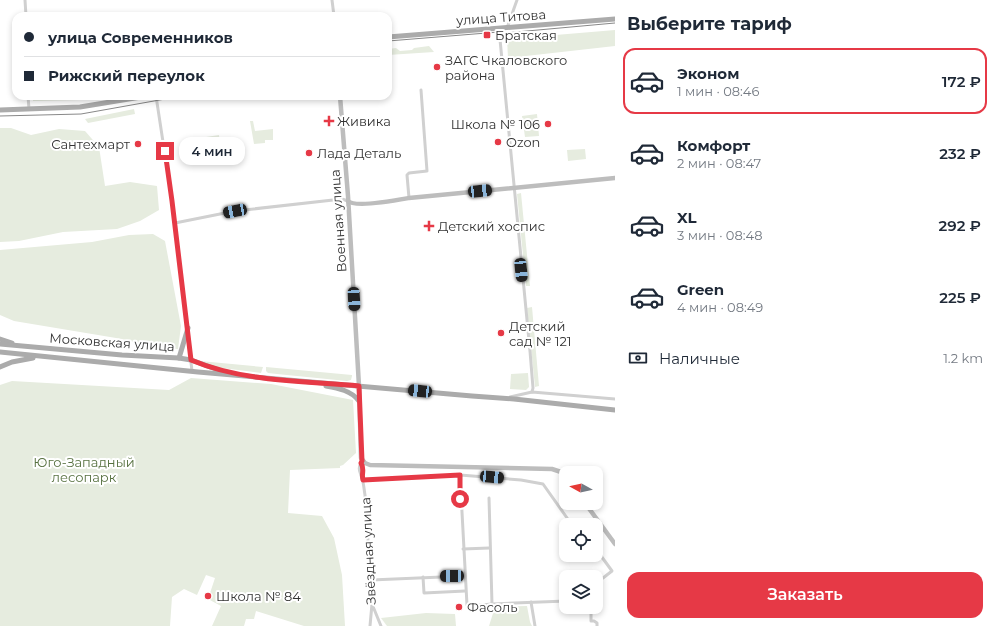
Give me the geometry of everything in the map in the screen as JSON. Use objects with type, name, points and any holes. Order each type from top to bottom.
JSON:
[{"type":"main road","name":"улица Титова","points":[[392,37],[615,19]]},
{"type":"main road","points":[[0,110],[80,107],[123,100]]},
{"type":"main road","points":[[179,358],[188,328]]},
{"type":"main road","points":[[0,339],[22,346]]},
{"type":"main road","name":"Московская улица","points":[[0,344],[122,355],[179,358],[191,360],[214,369],[245,376]]},
{"type":"main road","name":"Московская улица","points":[[0,352],[192,372],[532,400],[615,410]]},
{"type":"main road","points":[[0,368],[12,362],[40,357]]},
{"type":"main road","points":[[316,382],[320,385],[339,388],[355,396],[359,401]]},
{"type":"street","points":[[25,0],[26,12]]},
{"type":"street","points":[[332,0],[334,12]]},
{"type":"street","points":[[507,28],[517,0]]},
{"type":"street","points":[[499,29],[533,388],[532,400]]},
{"type":"street","points":[[409,198],[407,175],[410,173],[427,171],[421,90]]},
{"type":"street","points":[[28,100],[29,109]]},
{"type":"street","points":[[157,100],[175,223],[192,372]]},
{"type":"street","name":"Военная улица","points":[[340,100],[348,202],[359,386],[361,462],[363,471]]},
{"type":"street","points":[[175,223],[251,209],[342,199],[354,204],[615,178]]},
{"type":"street","points":[[505,398],[533,392],[615,399]]},
{"type":"street","points":[[361,462],[370,465],[552,469],[559,471]]},
{"type":"street","name":"Военная улица","points":[[359,471],[361,462]]},
{"type":"street","name":"Звёздная улица","points":[[359,471],[362,476],[365,495],[372,604],[370,625]]},
{"type":"street","name":"Звёздная улица","points":[[362,476],[363,471]]},
{"type":"street","points":[[460,475],[467,605],[559,601]]},
{"type":"street","points":[[363,480],[460,475],[521,480],[543,484],[567,518]]},
{"type":"street","points":[[489,498],[489,548],[492,604]]},
{"type":"street","points":[[590,510],[615,544]]},
{"type":"street","points":[[463,549],[489,548]]},
{"type":"street","points":[[603,559],[612,571],[603,578]]},
{"type":"street","points":[[371,580],[465,576]]},
{"type":"street","points":[[423,577],[424,593],[466,592]]},
{"type":"street","points":[[531,602],[535,626]]},
{"type":"street","points":[[370,625],[380,624],[372,604]]},
{"type":"street","points":[[590,614],[590,621],[597,623],[597,626]]},
{"type":"green space","points":[[615,30],[615,46],[508,58],[507,39]]},
{"type":"green space","points":[[429,46],[434,52],[392,55],[392,48],[396,48],[400,51],[412,50],[414,48]]},
{"type":"green space","points":[[33,100],[80,100],[33,101]]},
{"type":"green space","points":[[134,109],[135,114],[88,123],[85,119]]},
{"type":"green space","points":[[537,114],[539,136],[525,137],[522,116]]},
{"type":"green space","points":[[250,121],[253,121],[255,131],[273,129],[273,140],[265,140],[265,143],[254,144]]},
{"type":"green space","points":[[0,128],[11,128],[31,135],[59,129],[85,131],[99,147],[105,186],[130,182],[157,186],[159,210],[140,221],[117,229],[63,232],[19,241],[0,242]]},
{"type":"green space","points":[[219,135],[220,144],[205,147],[193,139]]},
{"type":"green space","points":[[234,142],[234,146],[227,147],[227,152],[223,153],[220,144]]},
{"type":"green space","points":[[585,149],[586,159],[568,161],[567,150]]},
{"type":"green space","points":[[521,193],[530,286],[526,286],[517,194]]},
{"type":"green space","points":[[153,234],[165,241],[181,326],[178,349],[159,348],[122,339],[14,321],[0,315],[0,250],[92,242],[129,235]]},
{"type":"green space","points":[[532,307],[539,386],[535,387],[527,308]]},
{"type":"green space","points":[[200,361],[263,367],[261,373],[214,367]]},
{"type":"green space","points":[[266,367],[352,376],[351,380],[347,381],[277,374],[268,373],[266,371]]},
{"type":"green space","points":[[528,373],[529,387],[526,390],[510,389],[511,374]]},
{"type":"green space","name":"Юго-Западный лесопарк","points":[[191,378],[271,384],[353,400],[356,453],[340,466],[340,468],[290,470],[288,513],[322,516],[334,538],[342,575],[345,626],[304,626],[256,611],[254,619],[246,619],[244,626],[212,626],[221,606],[208,599],[215,578],[206,575],[197,595],[184,589],[172,597],[170,626],[0,626],[0,385],[12,381],[169,390]]},
{"type":"green space","points":[[527,606],[532,626],[489,626],[495,607]]},
{"type":"green space","points":[[426,613],[455,614],[456,626],[387,626],[381,618]]},
{"type":"tram line","points":[[392,41],[499,32],[505,33],[615,23]]},
{"type":"tram line","points":[[0,116],[81,114],[160,100]]},
{"type":"place","name":"Братская","points":[[487,35]]},
{"type":"place","name":"ЗАГС Чкаловского района","points":[[437,67]]},
{"type":"place","name":"Живика","points":[[329,121]]},
{"type":"place","name":"Школа № 106","points":[[548,124]]},
{"type":"place","name":"Ozon","points":[[498,142]]},
{"type":"place","name":"Сантехмарт","points":[[138,144]]},
{"type":"place","name":"Лада Деталь","points":[[309,153]]},
{"type":"place","name":"Детский хоспис","points":[[429,226]]},
{"type":"place","name":"Детский сад № 121","points":[[501,333]]},
{"type":"place","name":"Школа № 84","points":[[208,596]]},
{"type":"place","name":"Фасоль","points":[[459,607]]},
{"type":"route","points":[[165,151],[191,360],[214,369],[245,376],[359,386],[361,463],[363,466],[363,480],[460,475],[460,499]]}]
